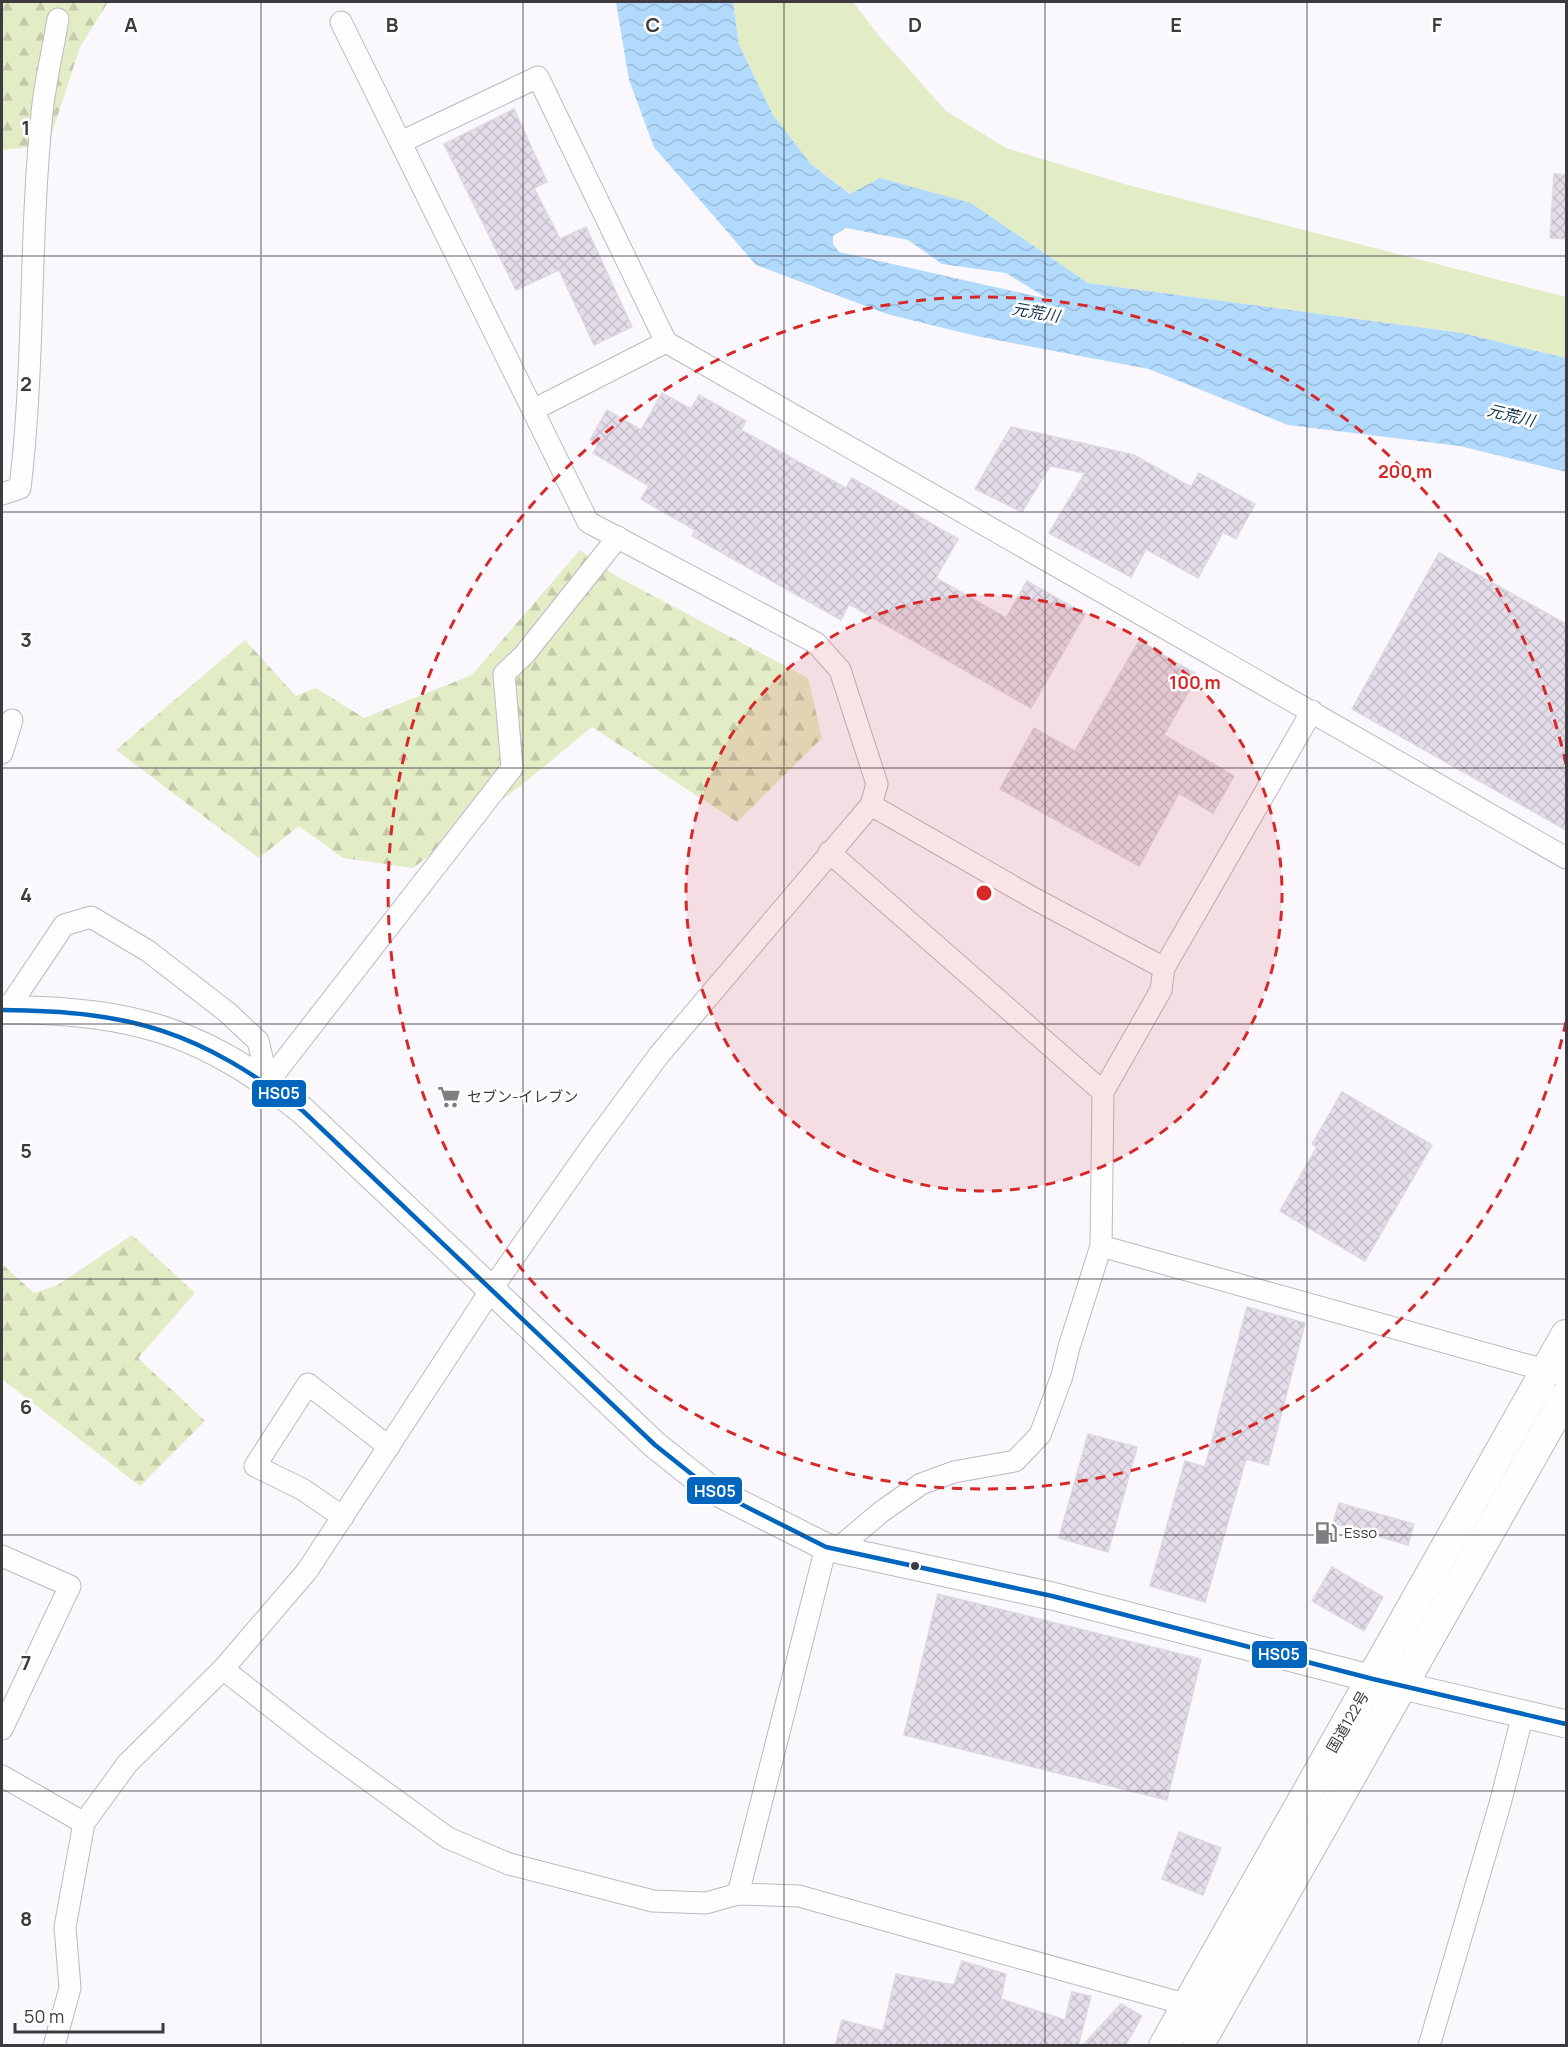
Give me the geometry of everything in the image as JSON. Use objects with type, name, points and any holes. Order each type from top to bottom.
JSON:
[{"type":"highway","name":"国道122号","points":[[1164,2046],[1373,1679],[1556,1374],[1566,1335]]},
{"type":"highway","name":"国道122号","points":[[1198,2046],[1566,1396]]},
{"type":"main road","points":[[3,1008],[75,1010],[156,1026],[196,1040],[268,1083],[303,1111],[655,1445],[709,1488],[831,1549],[1052,1596],[1373,1679],[1566,1724]]},
{"type":"street","points":[[2,494],[20,488],[28,418],[33,243],[42,113],[58,19]]},
{"type":"street","points":[[54,2046],[70,1988],[65,1927],[84,1823],[127,1764],[223,1669],[307,1571],[491,1290],[659,1055],[871,805],[877,784],[840,670],[816,643],[588,522],[535,409],[341,22]]},
{"type":"street","points":[[401,142],[538,77],[666,342],[1566,858]]},
{"type":"street","points":[[535,409],[666,342]]},
{"type":"street","points":[[268,1083],[512,768],[504,674],[525,656],[618,537]]},
{"type":"street","points":[[738,1894],[831,1549],[921,1484],[954,1472],[1015,1461],[1040,1435],[1062,1376],[1101,1246],[1104,1092],[1161,990],[1164,968],[1312,711]]},
{"type":"street","points":[[2,753],[12,720]]},
{"type":"street","points":[[871,805],[1033,898],[1164,968]]},
{"type":"street","points":[[829,852],[1104,1092]]},
{"type":"street","points":[[3,1008],[64,925],[91,917],[148,951],[227,1012],[258,1041],[268,1083]]},
{"type":"street","points":[[1101,1246],[1556,1374]]},
{"type":"street","points":[[343,1517],[302,1489],[255,1466],[308,1384],[389,1447]]},
{"type":"street","points":[[2,1556],[70,1586],[2,1729]]},
{"type":"street","points":[[223,1669],[320,1745],[448,1838],[509,1864],[653,1902],[706,1903],[738,1894],[799,1896],[1188,2005]]},
{"type":"street","points":[[1429,2046],[1500,1804],[1522,1714]]},
{"type":"street","points":[[2,1776],[84,1823]]},
{"type":"green space","points":[[2,2],[108,2],[80,47],[48,145],[2,150]]},
{"type":"green space","points":[[733,2],[853,2],[880,37],[946,111],[1006,148],[1124,184],[1566,297],[1566,358],[1462,333],[1088,283],[971,203],[851,194],[811,164],[773,115],[739,45]]},
{"type":"green space","points":[[580,550],[616,576],[808,678],[822,738],[737,822],[592,727],[529,779],[413,868],[343,858],[299,826],[259,858],[116,750],[245,640],[296,696],[316,688],[364,718],[472,675]]},
{"type":"green space","points":[[132,1235],[195,1293],[138,1358],[205,1421],[140,1486],[2,1379],[2,1264],[34,1293],[58,1285]]},
{"type":"water","name":"元荒川","points":[[616,2],[733,2],[739,45],[773,115],[811,164],[850,194],[880,178],[971,203],[1088,283],[1462,333],[1566,358],[1566,472],[1460,446],[1288,425],[1149,369],[976,336],[887,314],[756,265],[654,147],[629,80]],"holes":[[[846,228],[908,240],[942,264],[1006,273],[1048,299],[839,252],[833,244],[833,236]]]},
{"type":"building","points":[[514,109],[547,182],[534,188],[560,239],[586,227],[632,327],[594,345],[559,270],[516,290],[444,144]]},
{"type":"building","points":[[1554,174],[1566,175],[1566,239],[1550,238]]},
{"type":"building","points":[[662,393],[691,409],[699,395],[746,421],[741,430],[846,488],[852,478],[958,539],[936,578],[1006,618],[1027,581],[1085,614],[1031,708],[849,604],[841,620],[692,536],[695,530],[641,499],[649,486],[593,453],[598,445],[590,440],[607,410],[641,430]]},
{"type":"building","points":[[1011,427],[1134,455],[1191,487],[1199,473],[1255,504],[1236,539],[1223,532],[1198,578],[1146,549],[1131,577],[1049,533],[1085,473],[1050,466],[1022,512],[975,489]]},
{"type":"building","points":[[1439,553],[1566,624],[1566,830],[1352,709]]},
{"type":"building","points":[[1139,641],[1198,675],[1164,735],[1234,776],[1213,813],[1179,793],[1139,866],[1000,789],[1034,728],[1075,751]]},
{"type":"building","points":[[1342,1092],[1432,1145],[1365,1261],[1280,1211],[1317,1147],[1312,1144]]},
{"type":"building","points":[[1247,1307],[1305,1323],[1268,1465],[1246,1459],[1205,1602],[1150,1586],[1185,1461],[1205,1467]]},
{"type":"building","points":[[1088,1434],[1137,1447],[1108,1552],[1059,1538]]},
{"type":"building","points":[[1339,1503],[1414,1524],[1408,1545],[1333,1523]]},
{"type":"building","points":[[1332,1567],[1383,1597],[1364,1631],[1312,1601]]},
{"type":"building","points":[[938,1594],[1201,1659],[1167,1800],[904,1735]]},
{"type":"building","points":[[1179,1832],[1221,1848],[1203,1895],[1162,1879]]},
{"type":"building","points":[[962,1961],[1006,1974],[1001,1999],[1065,2020],[1072,1992],[1091,1996],[1078,2046],[835,2046],[842,2020],[883,2031],[896,1974],[954,1985]]},
{"type":"building","points":[[1121,2004],[1142,2016],[1125,2046],[1082,2046]]},
{"type":"transit line","name":"HS05","points":[[2,1010],[48,1011],[127,1021],[196,1044],[266,1084],[303,1111],[655,1445],[709,1488],[826,1547],[1052,1596],[1373,1679],[1566,1724]]},
{"type":"place","name":"セブン-イレブン","points":[[449,1097]]},
{"type":"place","name":"Esso","points":[[1326,1533]]}]
